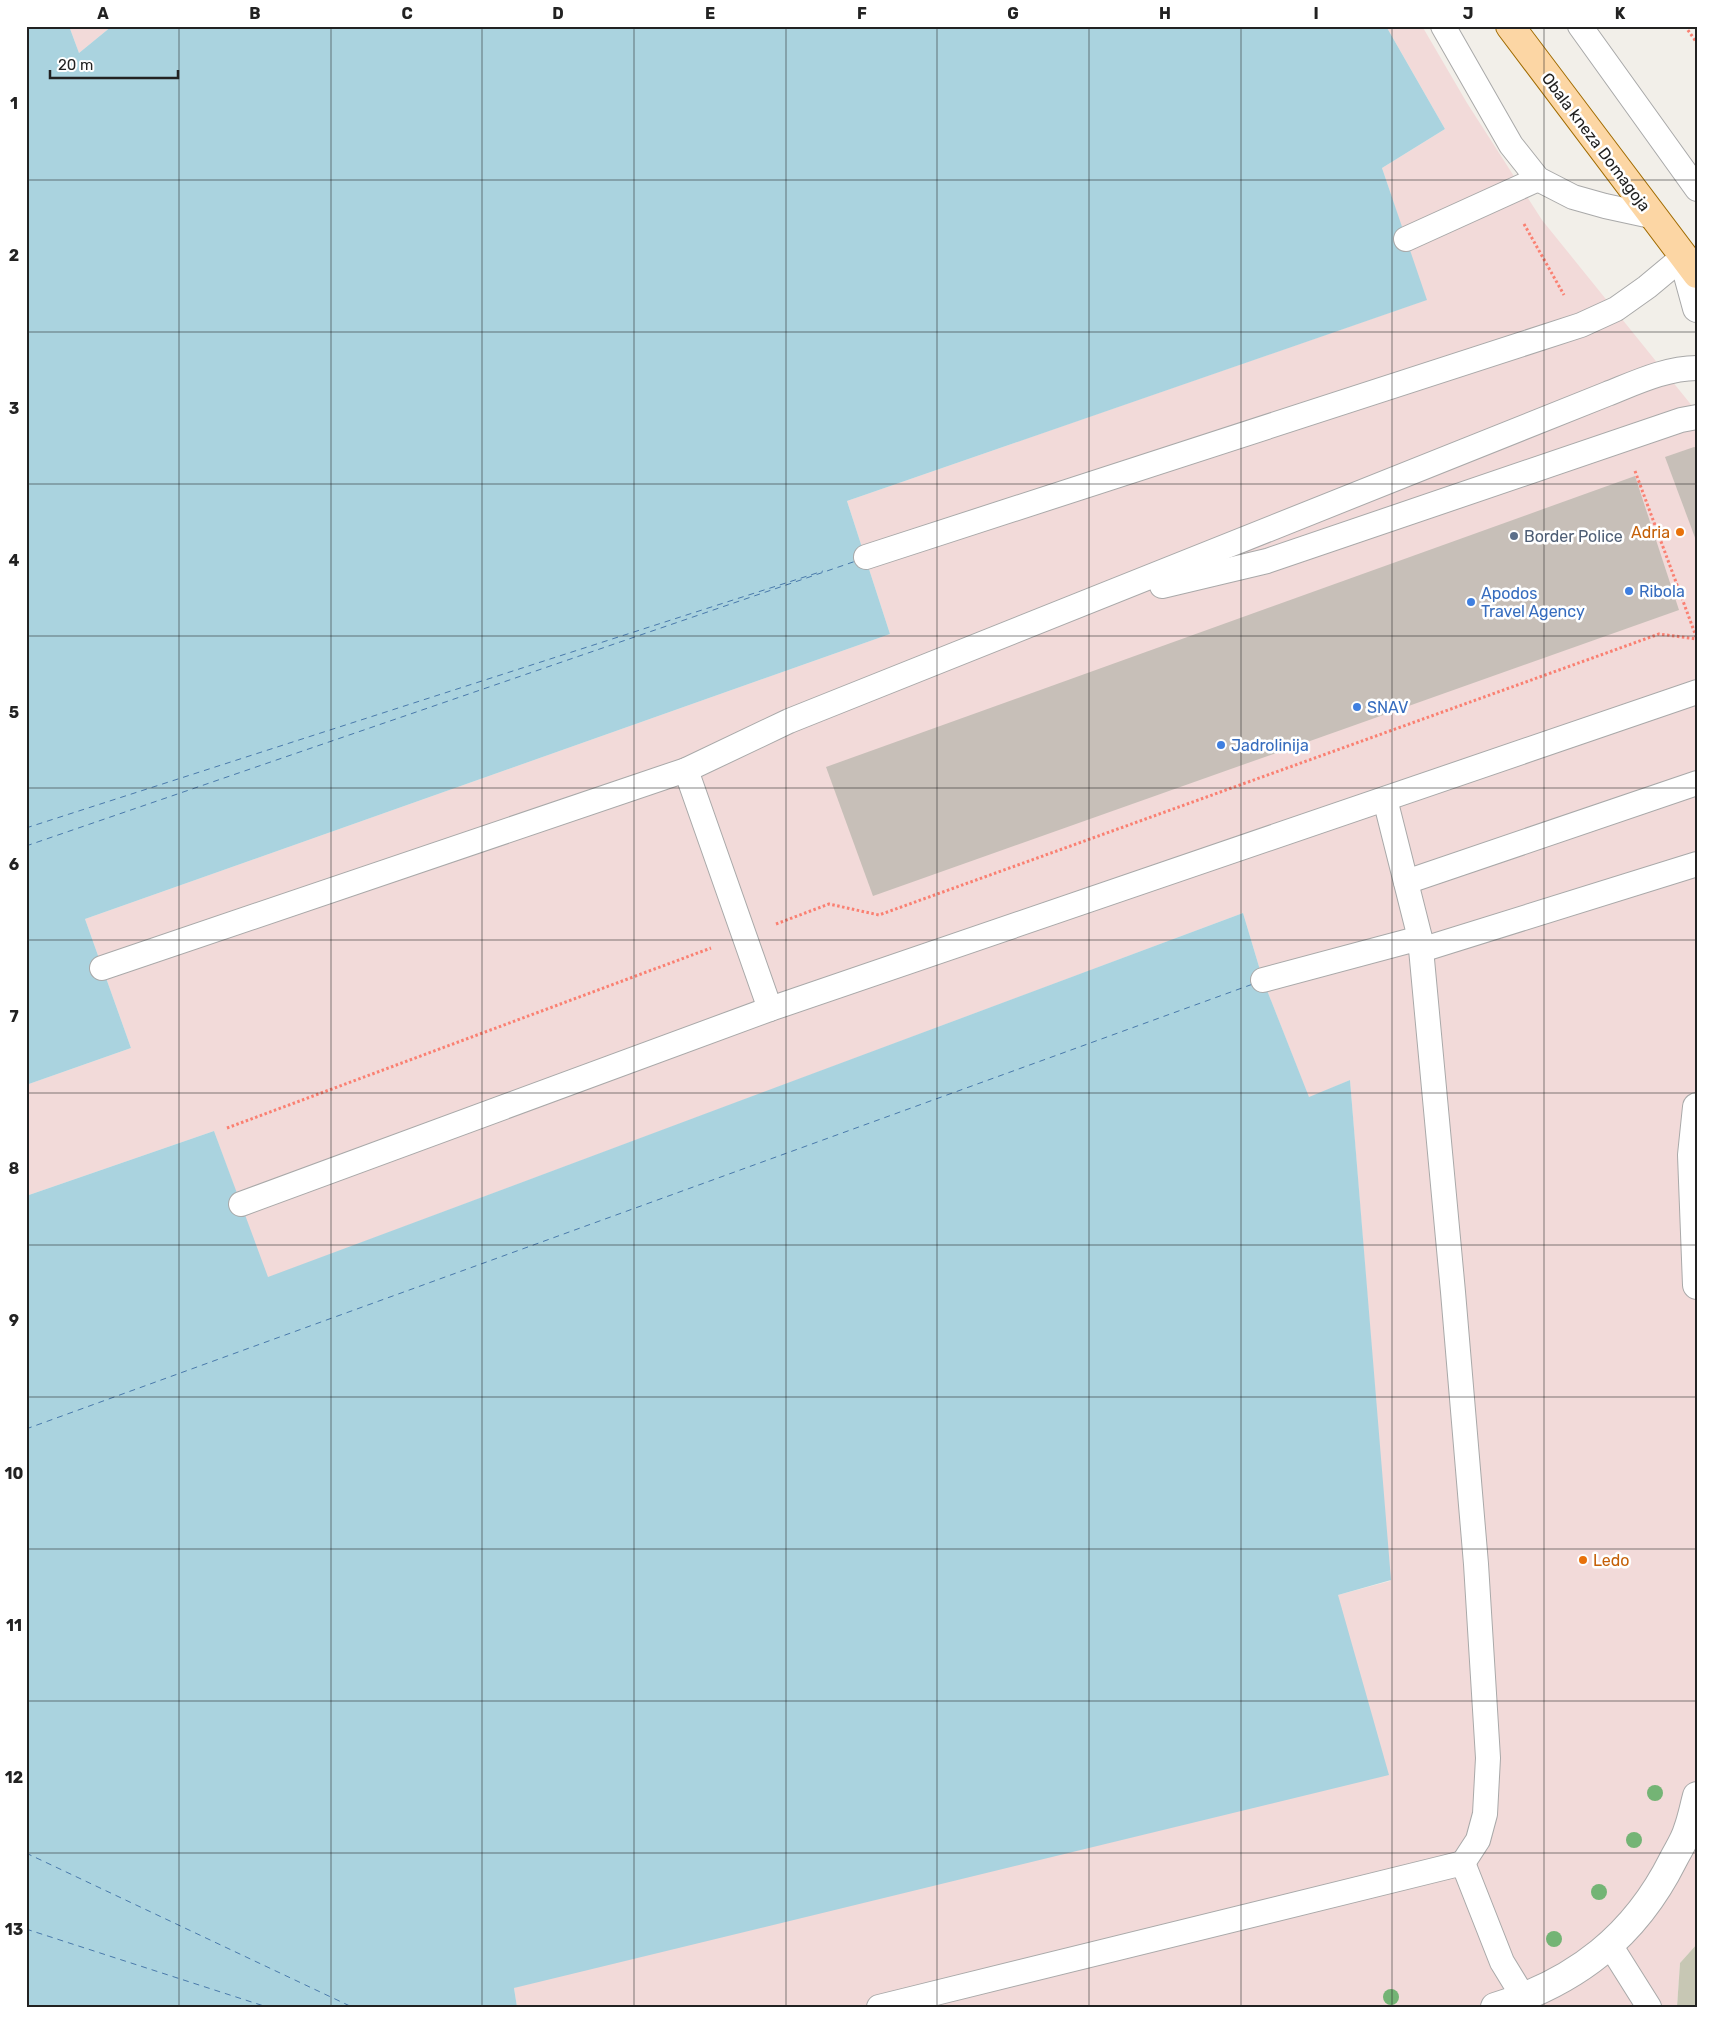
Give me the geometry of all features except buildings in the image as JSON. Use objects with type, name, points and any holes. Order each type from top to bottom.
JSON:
[{"type":"main road","name":"Obala kneza Domagoja","points":[[1510,26],[1690,266]]},
{"type":"street","name":"Obala kneza Domagoja","points":[[1690,266],[1697,308]]},
{"type":"street","points":[[1697,1107],[1692,1155],[1697,1285]]},
{"type":"street","points":[[1495,2007],[1524,1998],[1569,1976],[1610,1945],[1642,1912],[1664,1878],[1688,1830],[1697,1796]]},
{"type":"lane","points":[[1443,26],[1511,144],[1538,179],[1573,197],[1651,216]]},
{"type":"lane","points":[[1580,26],[1697,189]]},
{"type":"lane","points":[[1406,239],[1538,179]]},
{"type":"lane","points":[[866,557],[1581,325],[1616,309],[1647,287],[1690,266]]},
{"type":"lane","points":[[102,968],[686,770],[789,721],[1607,394],[1646,379],[1683,368],[1697,368]]},
{"type":"lane","points":[[1084,604],[1267,561],[1681,420],[1697,417]]},
{"type":"lane","points":[[241,1204],[770,1009],[1697,692]]},
{"type":"lane","points":[[686,770],[770,1009]]},
{"type":"lane","points":[[1406,882],[1697,783]]},
{"type":"lane","points":[[880,2007],[1463,1863],[1478,1840],[1485,1814],[1488,1758],[1469,1479],[1421,944],[1385,799]]},
{"type":"lane","points":[[1263,980],[1421,944],[1697,864]]},
{"type":"lane","points":[[1463,1863],[1502,1962],[1524,1998]]},
{"type":"lane","points":[[1610,1945],[1649,2007]]},
{"type":"path","points":[[1685,26],[1697,44]]},
{"type":"path","points":[[1506,193],[1581,325]]},
{"type":"path","points":[[227,1128],[829,904],[879,915],[1659,634],[1697,639],[1624,440]]},
{"type":"shaded area","points":[[69,26],[112,26],[79,53]]},
{"type":"shaded area","points":[[1386,26],[1422,26],[1467,103],[1542,220],[1697,412],[1697,1944],[1680,1963],[1677,2007],[517,2007],[514,1988],[1338,1595],[1390,1581],[1350,1080],[1309,1098],[1263,980],[1243,913],[267,1278],[214,1131],[26,1196],[26,1085],[131,1048],[85,919],[890,634],[847,501],[1426,300],[1382,168],[1445,129]]},
{"type":"shaded area","points":[[1697,1944],[1697,2007],[1677,2007],[1680,1963]]},
{"type":"water","points":[[26,26],[69,26],[79,53],[112,26],[1386,26],[1445,129],[1382,168],[1427,300],[847,501],[890,634],[85,919],[131,1048],[26,1085]]},
{"type":"water","points":[[1243,913],[1263,980],[1309,1097],[1350,1080],[1391,1580],[1338,1595],[1389,1775],[514,1988],[517,2007],[26,2007],[26,1196],[214,1131],[268,1277]]},
{"type":"ferry route","points":[[26,846],[856,561]]},
{"type":"ferry route","points":[[26,828],[823,571]]},
{"type":"ferry route","points":[[26,1429],[1253,984]]},
{"type":"ferry route","points":[[26,1853],[352,2007]]},
{"type":"ferry route","points":[[26,1929],[267,2007]]},
{"type":"ferry route","points":[[26,2006],[31,2007]]},
{"type":"place","name":"Adria","points":[[1680,532]]},
{"type":"place","name":"Border Police","points":[[1514,536]]},
{"type":"place","name":"Ribola","points":[[1629,591]]},
{"type":"place","name":"Apodos Travel Agency","points":[[1471,602]]},
{"type":"place","name":"SNAV","points":[[1357,707]]},
{"type":"place","name":"Jadrolinija","points":[[1221,745]]},
{"type":"place","name":"Ledo","points":[[1583,1560]]}]
